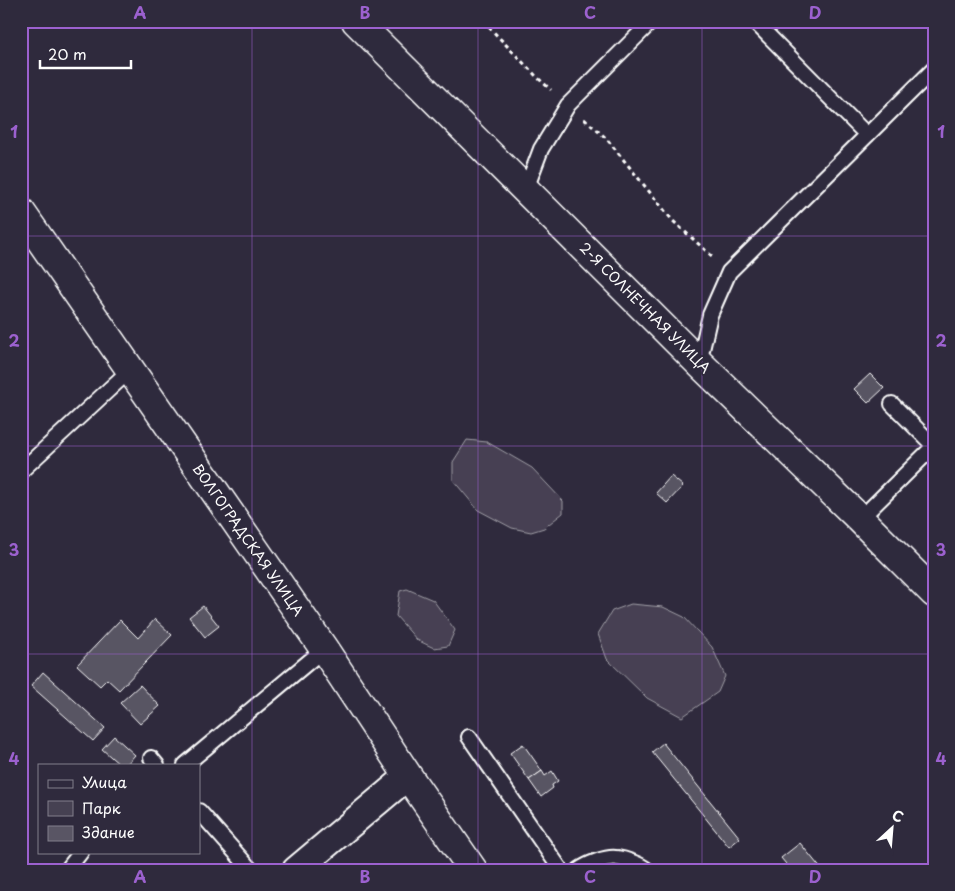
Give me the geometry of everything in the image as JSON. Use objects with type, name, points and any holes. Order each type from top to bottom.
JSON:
[{"type":"main road","name":"2-Я СОЛНЕЧНАЯ УЛИЦА","points":[[356,21],[934,593]]},
{"type":"main road","name":"ВОЛГОГРАДСКАЯ УЛИЦА","points":[[22,214],[324,649],[472,870]]},
{"type":"street","points":[[296,870],[408,776]]},
{"type":"lane","points":[[754,21],[867,135]]},
{"type":"lane","points":[[526,189],[541,149],[568,104],[645,23]]},
{"type":"lane","points":[[699,362],[710,315],[729,272],[934,69]]},
{"type":"lane","points":[[21,471],[130,370]]},
{"type":"lane","points":[[860,519],[934,446],[892,404]]},
{"type":"lane","points":[[186,764],[324,649]]},
{"type":"lane","points":[[469,738],[560,870]]},
{"type":"lane","points":[[200,813],[251,870]]},
{"type":"lane","points":[[67,870],[79,854]]},
{"type":"lane","points":[[579,870],[588,864],[615,857],[642,866],[647,870]]},
{"type":"path","points":[[483,21],[538,78],[606,138],[673,220],[729,272]]},
{"type":"green space","points":[[467,440],[487,442],[532,468],[563,501],[563,513],[544,528],[531,532],[512,528],[478,510],[453,480],[453,462]]},
{"type":"green space","points":[[407,589],[433,600],[455,630],[448,646],[434,648],[417,640],[396,616],[400,591]]},
{"type":"green space","points":[[631,604],[663,607],[684,617],[712,647],[725,676],[718,692],[682,717],[647,698],[607,659],[598,634],[612,611]]},
{"type":"building","points":[[870,374],[884,388],[868,403],[854,389]]},
{"type":"building","points":[[671,476],[683,486],[667,503],[656,493]]},
{"type":"building","points":[[203,606],[219,626],[205,637],[189,617]]},
{"type":"building","points":[[155,619],[172,635],[119,690],[107,679],[100,686],[77,665],[120,620],[138,638]]},
{"type":"building","points":[[43,672],[105,728],[93,741],[31,686]]},
{"type":"building","points":[[140,685],[160,706],[140,724],[120,703]]},
{"type":"building","points":[[114,736],[135,755],[127,764],[119,764],[102,749]]},
{"type":"building","points":[[663,743],[740,838],[729,847],[652,752]]},
{"type":"building","points":[[523,744],[542,771],[529,780],[510,753]]},
{"type":"building","points":[[542,771],[545,776],[552,771],[558,781],[552,785],[553,788],[541,797],[529,780]]},
{"type":"building","points":[[800,843],[822,870],[791,870],[781,858]]}]
